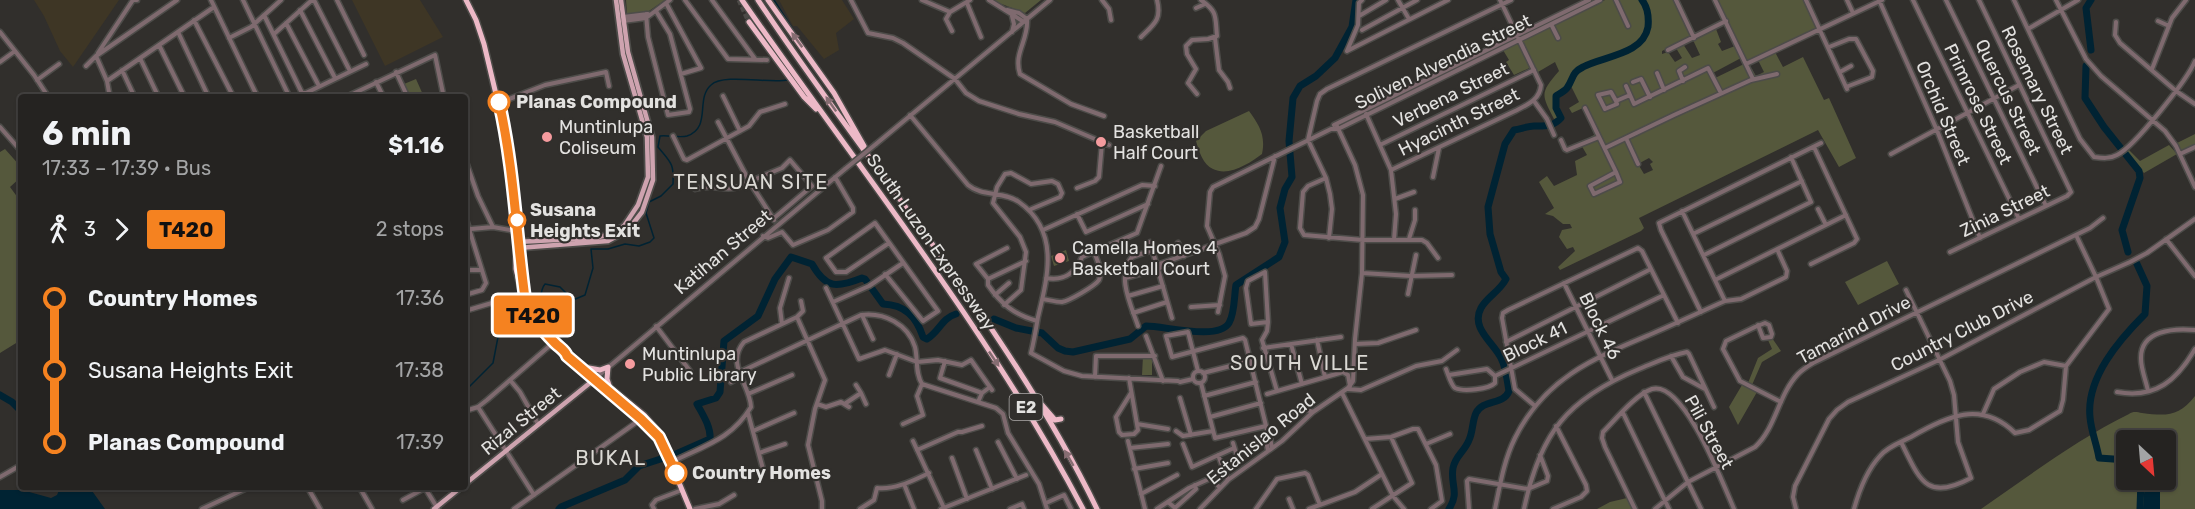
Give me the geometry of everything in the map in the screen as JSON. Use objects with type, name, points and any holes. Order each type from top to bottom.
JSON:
[{"type":"highway","points":[[466,0],[478,26],[499,102],[511,164],[520,269],[524,294],[533,315],[555,342],[587,367],[596,378],[644,415],[657,430],[690,509]]},
{"type":"highway","name":"South Luzon Expressway","points":[[742,0],[931,266],[1019,395],[1083,509]]},
{"type":"highway","name":"South Luzon Expressway","points":[[758,0],[1027,384],[1098,509]]},
{"type":"highway","points":[[768,0],[834,93],[877,168]]},
{"type":"highway","points":[[749,22],[804,97],[831,125]]},
{"type":"highway","points":[[566,352],[567,356],[596,378],[659,437]]},
{"type":"highway","points":[[587,367],[608,368],[609,386]]},
{"type":"highway","points":[[1027,384],[1049,414],[1055,420],[1061,419]]},
{"type":"main road","points":[[517,246],[608,241],[628,230],[642,212],[653,180],[652,137],[615,0]]},
{"type":"main road","points":[[621,0],[621,19]]},
{"type":"main road","name":"Rizal Street","points":[[468,482],[596,378]]},
{"type":"main road","points":[[436,508],[458,490]]},
{"type":"street","points":[[86,66],[96,56],[135,0]]},
{"type":"street","points":[[96,56],[177,0]]},
{"type":"street","points":[[211,0],[255,94]]},
{"type":"street","points":[[243,0],[288,94]]},
{"type":"street","points":[[230,38],[254,23],[280,0]]},
{"type":"street","points":[[274,34],[313,0],[350,71]]},
{"type":"street","points":[[337,0],[364,55]]},
{"type":"street","points":[[685,0],[728,59],[767,60]]},
{"type":"street","points":[[712,0],[755,60]]},
{"type":"street","points":[[851,0],[868,33],[893,38],[903,44],[955,80],[966,93],[979,101],[1055,122],[1108,146]]},
{"type":"street","points":[[922,0],[950,12]]},
{"type":"street","points":[[990,0],[1014,17],[1026,22]]},
{"type":"street","name":"Katihan Street","points":[[596,378],[777,224],[1050,0]]},
{"type":"street","points":[[1102,0],[1109,9],[1111,20]]},
{"type":"street","points":[[1141,37],[1156,21],[1160,11],[1157,0]]},
{"type":"street","points":[[1201,0],[1212,6],[1215,15],[1219,70],[1230,88]]},
{"type":"street","points":[[1362,0],[1359,3],[1358,25],[1347,51],[1440,2],[1448,0]]},
{"type":"street","points":[[1359,16],[1386,0]]},
{"type":"street","points":[[1398,0],[1408,20]]},
{"type":"street","points":[[1362,30],[1417,0]]},
{"type":"street","points":[[1329,238],[1332,209],[1330,194],[1326,178],[1308,140],[1317,101],[1323,92],[1501,2],[1511,0]]},
{"type":"street","name":"Soliven Alvendia Street","points":[[1215,245],[1208,226],[1211,189],[1216,184],[1518,38],[1589,0]]},
{"type":"street","name":"Soliven Alvendia Street","points":[[1518,38],[1600,0]]},
{"type":"street","points":[[1616,0],[1628,26]]},
{"type":"street","points":[[1676,0],[1694,38]]},
{"type":"street","points":[[1715,0],[1753,80]]},
{"type":"street","points":[[1806,0],[1847,88],[1872,77],[1873,71],[1856,39],[1849,39],[1829,47]]},
{"type":"street","points":[[1847,0],[1853,13]]},
{"type":"street","points":[[1746,64],[1880,0]]},
{"type":"street","name":"Orchid Street","points":[[1880,0],[1936,128],[1980,238]]},
{"type":"street","name":"Primrose Street","points":[[1914,0],[2019,219]]},
{"type":"street","name":"Quercus Street","points":[[1946,0],[2046,206]]},
{"type":"street","name":"Rosemary Street","points":[[1979,0],[2071,192]]},
{"type":"street","points":[[2014,0],[2080,139],[2094,157],[2116,156],[2125,149],[2176,91],[2195,61]]},
{"type":"street","points":[[2056,0],[2081,51],[2092,66],[2171,138],[2195,187]]},
{"type":"street","points":[[2028,29],[2078,0]]},
{"type":"street","points":[[2152,69],[2169,26],[2186,0]]},
{"type":"street","points":[[952,31],[946,19],[950,12],[969,1],[981,37]]},
{"type":"street","points":[[621,19],[647,16],[668,2],[701,68],[681,75]]},
{"type":"street","name":"Hyacinth Street","points":[[1391,170],[1534,101],[1541,88],[1501,2]]},
{"type":"street","points":[[1196,8],[1206,3]]},
{"type":"street","points":[[107,81],[214,7]]},
{"type":"street","points":[[300,10],[335,78]]},
{"type":"street","points":[[1007,10],[1019,13],[1026,22]]},
{"type":"street","points":[[647,16],[650,45],[669,116],[689,111],[670,34],[656,11]]},
{"type":"street","points":[[1014,17],[1019,13]]},
{"type":"street","points":[[264,15],[303,93],[366,64]]},
{"type":"street","points":[[1012,32],[1014,17]]},
{"type":"street","points":[[194,20],[232,94]]},
{"type":"street","points":[[1668,50],[1726,21]]},
{"type":"street","points":[[2158,21],[2169,26]]},
{"type":"street","points":[[1026,22],[1017,63],[1020,74],[1071,104],[1104,116]]},
{"type":"street","points":[[2116,22],[2115,35],[2120,43],[2176,91],[2195,104]]},
{"type":"street","points":[[286,23],[319,86]]},
{"type":"street","points":[[1551,24],[1558,38]]},
{"type":"street","points":[[1358,25],[1369,40]]},
{"type":"street","points":[[0,32],[47,94]]},
{"type":"street","points":[[178,32],[207,94]]},
{"type":"street","points":[[1197,94],[1188,83],[1196,69],[1188,57],[1186,46],[1192,40],[1215,38]]},
{"type":"street","points":[[159,45],[183,94]]},
{"type":"street","points":[[0,62],[15,51]]},
{"type":"street","points":[[351,94],[435,55],[443,94]]},
{"type":"street","points":[[96,56],[107,81],[109,94]]},
{"type":"street","points":[[140,58],[157,94]]},
{"type":"street","points":[[38,80],[59,64]]},
{"type":"street","points":[[1840,72],[1851,66]]},
{"type":"street","points":[[1683,81],[1678,71],[1685,67]]},
{"type":"street","points":[[1626,86],[1634,104],[1709,69],[1721,93]]},
{"type":"street","points":[[122,70],[133,94]]},
{"type":"street","name":"Verbena Street","points":[[1380,145],[1534,70]]},
{"type":"street","points":[[396,72],[406,94]]},
{"type":"street","points":[[499,102],[545,85],[606,72],[609,86]]},
{"type":"street","points":[[1657,73],[1664,90]]},
{"type":"street","points":[[1605,148],[1721,93],[1753,80],[1777,74]]},
{"type":"street","points":[[1633,82],[1641,79],[1650,97]]},
{"type":"street","points":[[376,82],[382,94]]},
{"type":"street","points":[[1891,153],[2019,85]]},
{"type":"street","points":[[1616,101],[1611,92],[1598,95],[1605,109],[1630,95]]},
{"type":"street","points":[[723,96],[740,131]]},
{"type":"street","points":[[1534,101],[1554,135]]},
{"type":"street","points":[[673,136],[685,160],[740,131],[760,112],[785,104]]},
{"type":"street","points":[[1586,108],[1605,148],[1616,172],[1620,182],[1594,194],[1590,186],[1616,172]]},
{"type":"street","points":[[1366,112],[1391,170],[1395,199],[1394,240]]},
{"type":"street","points":[[910,115],[968,185],[974,190],[995,193],[1018,201],[1029,210],[1043,230],[1048,252],[1046,278],[1031,353],[1064,372],[1082,376],[1179,382],[1192,379]]},
{"type":"street","points":[[718,122],[749,182],[777,224]]},
{"type":"street","points":[[1337,126],[1362,184],[1364,240],[1362,273],[1354,378],[1349,387]]},
{"type":"street","points":[[0,127],[18,148]]},
{"type":"street","points":[[1562,140],[1566,150],[1599,137]]},
{"type":"street","points":[[1626,138],[1638,164]]},
{"type":"street","points":[[1077,188],[1099,177],[1102,142]]},
{"type":"street","points":[[1701,312],[1659,226],[1661,221],[1821,143]]},
{"type":"street","points":[[1433,177],[1439,147]]},
{"type":"street","points":[[1811,264],[1857,240],[1814,147]]},
{"type":"street","points":[[2180,154],[2195,147]]},
{"type":"street","points":[[1125,278],[1246,233],[1257,224],[1275,155]]},
{"type":"street","points":[[1704,255],[1809,203],[1811,200],[1791,157]]},
{"type":"street","name":"Katihan Street","points":[[695,189],[707,185],[731,189],[782,168],[790,160],[812,186],[773,219]]},
{"type":"street","points":[[1046,278],[1057,280],[1069,275],[1077,270],[1082,257],[1137,233],[1161,166]]},
{"type":"street","points":[[1004,305],[1021,290],[1026,260],[1024,245],[1020,237],[993,202],[1000,180],[1008,173],[1031,184],[1052,181],[1057,183],[1062,193],[1060,197],[1029,210]]},
{"type":"street","points":[[468,175],[494,227]]},
{"type":"street","points":[[763,236],[768,238],[782,232],[793,244],[828,230],[853,212],[836,177]]},
{"type":"street","points":[[1326,178],[1308,186],[1303,192],[1301,233],[1306,236],[1329,238],[1408,239],[1425,242],[1438,258]]},
{"type":"street","points":[[1694,234],[1802,181]]},
{"type":"street","points":[[1043,230],[1144,184],[1155,186]]},
{"type":"street","points":[[1395,199],[1414,192]]},
{"type":"street","name":"Zinia Street","points":[[1950,252],[2071,192]]},
{"type":"street","points":[[1077,214],[1086,232],[1149,204]]},
{"type":"street","points":[[1818,209],[1826,225]]},
{"type":"street","points":[[1408,239],[1415,220],[1415,210]]},
{"type":"street","points":[[1682,211],[1725,301]]},
{"type":"street","points":[[1715,280],[1846,215]]},
{"type":"street","name":"Tamarind Drive","points":[[1655,509],[1688,482],[1747,452],[1761,441],[1797,375],[1813,363],[2076,235],[2103,218]]},
{"type":"street","name":"Country Club Drive","points":[[1796,509],[1793,497],[1795,486],[1829,419],[1837,410],[2147,253],[2195,219]]},
{"type":"street","points":[[468,222],[486,283],[482,290],[468,294]]},
{"type":"street","points":[[885,274],[923,321],[938,311],[875,223],[826,258],[836,272],[846,272],[889,243]]},
{"type":"street","points":[[471,229],[494,227],[517,231]]},
{"type":"street","points":[[1854,509],[1857,495],[1865,478],[1881,454],[1931,426],[1956,415],[1983,414],[1994,417],[2015,433],[2029,430],[2060,411],[2066,366],[2109,309],[2076,235]]},
{"type":"street","points":[[2166,239],[2195,276]]},
{"type":"street","points":[[1150,242],[1172,318]]},
{"type":"street","points":[[1178,243],[1184,256]]},
{"type":"street","points":[[1215,245],[1225,276],[1218,312]]},
{"type":"street","points":[[1007,248],[976,264],[988,279],[987,284],[1004,305],[1021,317],[1038,321]]},
{"type":"street","points":[[1535,406],[1515,389],[1507,371],[1503,313],[1638,248],[1642,251],[1678,323]]},
{"type":"street","points":[[1495,509],[1506,458],[1514,440],[1535,406],[1557,382],[1600,355],[1725,301],[1741,299],[1786,277],[1787,271],[1777,249]]},
{"type":"street","points":[[1138,326],[1128,296],[1126,266],[1132,257],[1153,250]]},
{"type":"street","points":[[1043,299],[1066,301],[1094,285],[1100,275],[1099,264],[1094,252]]},
{"type":"street","points":[[1408,294],[1416,255]]},
{"type":"street","points":[[988,279],[1026,260]]},
{"type":"street","points":[[833,302],[867,287],[903,263]]},
{"type":"street","points":[[468,269],[482,270]]},
{"type":"street","points":[[1506,342],[1651,269]]},
{"type":"street","points":[[1268,322],[1251,324],[1246,288],[1248,281],[1264,272],[1268,322],[1267,331],[1262,340],[1277,391]]},
{"type":"street","points":[[1362,273],[1411,276],[1452,275]]},
{"type":"street","points":[[782,324],[780,308],[789,278]]},
{"type":"street","points":[[995,295],[1009,283]]},
{"type":"street","name":"Block 46","points":[[1564,283],[1612,380]]},
{"type":"street","points":[[1128,296],[1163,286]]},
{"type":"street","points":[[826,288],[859,359],[885,350],[917,362],[933,360],[962,365],[971,360],[991,388],[982,393],[978,402]]},
{"type":"street","points":[[1901,442],[1921,479],[1931,486],[1948,489],[1971,478],[1958,442],[1950,381],[1906,290]]},
{"type":"street","points":[[468,310],[524,294]]},
{"type":"street","name":"Block 41","points":[[1449,375],[1455,387],[1476,389],[1494,386],[1495,376],[1664,295]]},
{"type":"street","points":[[670,458],[704,448],[730,433],[748,412],[751,407],[748,394],[739,375],[740,348],[744,343],[797,317],[803,311],[801,302]]},
{"type":"street","points":[[1133,313],[1167,302]]},
{"type":"street","points":[[1191,307],[1220,304]]},
{"type":"street","points":[[861,315],[873,339]]},
{"type":"street","points":[[731,382],[739,375],[861,315],[883,315],[906,331],[914,346],[919,379],[922,384],[996,408],[1003,414],[1008,433],[1040,484],[1047,509]]},
{"type":"street","points":[[797,317],[825,380],[817,404],[808,448],[822,501],[821,508]]},
{"type":"street","points":[[1758,325],[1763,338],[1767,339],[1772,335],[1768,323],[1758,325],[1726,341],[1723,349],[1740,381],[1781,402]]},
{"type":"street","points":[[656,326],[690,370]]},
{"type":"street","points":[[2148,391],[2141,358],[2142,347],[2149,339],[2165,331],[2176,328],[2195,330]]},
{"type":"street","points":[[1356,345],[1378,343],[1416,330]]},
{"type":"street","points":[[1201,384],[1205,379],[1200,372],[1193,351],[1187,332],[1166,336],[1172,357],[1193,351],[1243,338],[1256,382],[1270,450]]},
{"type":"street","points":[[1146,336],[1163,381]]},
{"type":"street","points":[[1263,348],[1341,337]]},
{"type":"street","points":[[1317,340],[1325,377]]},
{"type":"street","points":[[468,410],[477,407],[555,342]]},
{"type":"street","points":[[1291,344],[1302,384]]},
{"type":"street","points":[[2117,392],[2158,389],[2180,373],[2195,349]]},
{"type":"street","points":[[1349,387],[1361,390],[1416,366],[1442,361],[1457,350]]},
{"type":"street","points":[[1524,509],[1540,454],[1556,426],[1580,402],[1612,380],[1671,356],[1688,353],[1714,407]]},
{"type":"street","points":[[889,375],[897,354]]},
{"type":"street","points":[[1095,377],[1096,356],[1155,356]]},
{"type":"street","points":[[1671,356],[1683,377],[1705,389]]},
{"type":"street","points":[[945,361],[940,378],[982,393]]},
{"type":"street","points":[[1192,379],[1194,373],[1250,361]]},
{"type":"street","points":[[1983,414],[1994,389],[2020,372],[2044,362],[2066,366]]},
{"type":"street","points":[[1446,369],[1449,375],[1487,369],[1495,376]]},
{"type":"street","points":[[1267,394],[1345,372],[1349,387]]},
{"type":"street","points":[[748,394],[792,375]]},
{"type":"street","points":[[1129,378],[1138,430],[1134,434],[1120,435],[1116,414],[1131,393]]},
{"type":"street","points":[[1192,379],[1201,384]]},
{"type":"street","points":[[510,380],[520,392],[538,424]]},
{"type":"street","points":[[1204,396],[1256,382]]},
{"type":"street","points":[[903,424],[923,415],[917,396],[922,384]]},
{"type":"street","points":[[1201,384],[1216,439],[1266,428]]},
{"type":"street","points":[[856,385],[866,404]]},
{"type":"street","name":"Estanislao Road","points":[[1200,509],[1228,480],[1270,450],[1313,412],[1349,387]]},
{"type":"street","name":"Pili Street","points":[[1644,392],[1659,388],[1671,393],[1676,399],[1692,422],[1734,509]]},
{"type":"street","points":[[1635,509],[1602,438],[1603,432],[1644,392],[1701,509]]},
{"type":"street","points":[[817,404],[826,407],[840,402],[847,405],[861,393]]},
{"type":"street","points":[[1342,393],[1393,496],[1404,509]]},
{"type":"street","points":[[1180,398],[1191,435]]},
{"type":"street","points":[[1209,417],[1261,403]]},
{"type":"street","points":[[477,407],[507,450],[534,495]]},
{"type":"street","points":[[1285,418],[1288,414],[1305,409],[1313,412]]},
{"type":"street","points":[[748,412],[763,470]]},
{"type":"street","points":[[753,430],[794,413]]},
{"type":"street","points":[[1623,413],[1669,509]]},
{"type":"street","points":[[514,509],[641,419]]},
{"type":"street","points":[[1136,424],[1168,429]]},
{"type":"street","points":[[917,450],[958,432],[982,426]]},
{"type":"street","points":[[1553,509],[1581,497],[1587,491],[1556,426]]},
{"type":"street","points":[[1365,440],[1391,437],[1416,429],[1426,444],[1437,469],[1442,498],[1440,504],[1431,509]]},
{"type":"street","points":[[1176,431],[1183,436],[1213,431]]},
{"type":"street","points":[[1426,444],[1450,434]]},
{"type":"street","points":[[1372,509],[1410,485],[1412,481],[1391,437]]},
{"type":"street","points":[[913,441],[943,508],[1026,475]]},
{"type":"street","points":[[1128,441],[1145,509]]},
{"type":"street","points":[[998,442],[1017,479]]},
{"type":"street","points":[[759,453],[785,444]]},
{"type":"street","points":[[1130,448],[1168,444]]},
{"type":"street","points":[[1183,444],[1192,467],[1234,446],[1239,463]]},
{"type":"street","points":[[976,450],[992,489]]},
{"type":"street","points":[[1469,509],[1467,480],[1501,483],[1528,489],[1547,481],[1548,476],[1540,454]]},
{"type":"street","points":[[1218,455],[1228,480]]},
{"type":"street","points":[[952,458],[967,499]]},
{"type":"street","points":[[1134,469],[1168,463]]},
{"type":"street","points":[[0,477],[18,467]]},
{"type":"street","points":[[860,509],[874,500],[877,488],[887,489],[929,473]]},
{"type":"street","points":[[1256,509],[1277,479],[1305,473],[1308,475],[1320,505]]},
{"type":"street","points":[[1309,509],[1355,492],[1382,474]]},
{"type":"street","points":[[1141,494],[1177,475]]},
{"type":"street","points":[[1157,509],[1211,478],[1220,488]]},
{"type":"street","points":[[904,484],[914,509]]},
{"type":"street","points":[[1168,502],[1175,508],[1196,489],[1196,485]]},
{"type":"street","points":[[202,509],[241,490]]},
{"type":"street","points":[[309,490],[320,509]]},
{"type":"street","points":[[361,490],[372,509]]},
{"type":"street","points":[[403,500],[421,490]]},
{"type":"street","points":[[426,490],[436,508]]},
{"type":"street","points":[[654,509],[652,503],[656,500],[682,490]]},
{"type":"street","points":[[695,509],[706,505],[716,505],[734,495]]},
{"type":"street","points":[[1046,503],[1064,495],[1071,509]]},
{"type":"street","points":[[1289,498],[1293,509]]},
{"type":"street","points":[[1010,509],[1022,504],[1024,509]]},
{"type":"shaded area","points":[[34,0],[119,0],[73,67],[60,51]]},
{"type":"shaded area","points":[[352,0],[420,0],[443,37],[385,66]]},
{"type":"shaded area","points":[[779,0],[842,0],[854,19],[836,33],[839,50],[824,59],[797,26],[793,26]]},
{"type":"green space","points":[[626,0],[665,0],[649,11],[627,14]]},
{"type":"green space","points":[[991,0],[1041,0],[1025,13]]},
{"type":"green space","points":[[1605,0],[1674,0],[1691,36],[1662,51],[1662,54],[1668,52],[1675,62],[1682,58],[1676,48],[1683,44],[1692,58],[1700,55],[1693,40],[1716,29],[1721,42],[1718,44],[1722,51],[1735,46],[1713,0],[1803,0],[1817,28],[1745,63],[1748,70],[1752,69],[1756,76],[1764,72],[1758,60],[1775,52],[1783,67],[1803,57],[1824,100],[1829,98],[1856,158],[1839,167],[1818,130],[1639,218],[1644,228],[1641,231],[1560,270],[1558,267],[1575,251],[1573,247],[1567,249],[1559,237],[1562,230],[1572,228],[1570,224],[1563,224],[1553,216],[1545,214],[1554,208],[1539,182],[1547,176],[1554,186],[1577,175],[1575,161],[1587,155],[1580,143],[1594,135],[1593,127],[1583,108],[1572,113],[1569,108],[1579,102],[1571,86],[1556,96],[1556,108],[1560,117],[1554,119],[1544,94],[1548,84],[1559,71],[1555,62],[1538,72],[1534,66],[1514,75],[1506,62],[1509,60],[1503,50]],"holes":[[[1741,58],[1744,64],[1713,79],[1711,74]],[[1649,158],[1653,162],[1650,164],[1653,170],[1644,174],[1638,164]]]},
{"type":"green space","points":[[416,79],[423,94],[409,94],[404,84]]},
{"type":"green space","points":[[1249,111],[1261,131],[1262,154],[1232,170],[1213,169],[1202,157],[1196,141],[1206,131]]},
{"type":"green space","points":[[2195,134],[2195,145],[2181,152],[2177,143]]},
{"type":"green space","points":[[2169,145],[2177,154],[2144,173],[2125,153],[2129,150],[2140,161]]},
{"type":"green space","points":[[5,149],[18,164],[18,180],[10,187],[18,198],[18,342],[0,353],[0,152]]},
{"type":"green space","name":"Camella Homes 4 Basketball Court","points":[[1066,250],[1069,261],[1054,266],[1051,256]]},
{"type":"green space","points":[[1887,261],[1899,284],[1858,305],[1845,282]]},
{"type":"green space","points":[[1772,338],[1781,351],[1762,362],[1752,385],[1748,383],[1758,358],[1772,349],[1768,340]]},
{"type":"green space","points":[[1143,356],[1152,357],[1152,375],[1142,375]]},
{"type":"green space","points":[[1742,385],[1757,392],[1738,425],[1729,407]]},
{"type":"green space","points":[[2195,396],[2195,509],[1981,509],[2072,447],[2131,413],[2158,415],[2172,413],[2183,408]]},
{"type":"green space","points":[[1627,498],[1632,509],[1597,509],[1610,502]]},
{"type":"water","points":[[0,490],[22,490],[51,498],[57,495],[59,490],[91,490],[105,509],[0,509]]},
{"type":"water","points":[[2144,490],[2160,490],[2160,509],[2143,509]]},
{"type":"waterway","points":[[774,0],[804,47]]},
{"type":"waterway","points":[[994,319],[1016,328],[1042,333],[1058,348],[1073,352],[1130,339],[1146,326],[1203,332],[1223,328],[1229,323],[1236,285],[1279,257],[1285,242],[1280,208],[1285,189],[1292,177],[1289,141],[1293,98],[1300,86],[1316,76],[1335,58],[1352,27],[1356,0]]},
{"type":"waterway","points":[[1449,509],[1454,498],[1452,474],[1454,464],[1469,440],[1476,413],[1483,406],[1503,398],[1509,391],[1503,362],[1484,335],[1478,322],[1481,308],[1506,279],[1501,272],[1490,234],[1488,207],[1505,144],[1514,130],[1549,125],[1561,118],[1556,108],[1556,96],[1566,89],[1579,69],[1639,44],[1648,27],[1648,13],[1642,0]]},
{"type":"waterway","points":[[2091,0],[2086,8],[2091,50]]},
{"type":"waterway","points":[[2086,66],[2085,98],[2104,127],[2139,171],[2140,178],[2122,230],[2128,252]]},
{"type":"waterway","points":[[536,314],[545,284],[560,287],[573,300],[585,295],[593,268],[591,249],[608,249],[625,244],[639,246],[654,238],[646,213],[649,202],[661,196],[673,184],[671,164],[658,147],[660,136],[684,137],[695,132],[701,120],[706,91],[711,85],[736,79],[788,80]]},
{"type":"waterway","points":[[559,509],[625,480],[639,466],[676,454],[710,439],[708,426],[697,404],[716,398],[720,392],[724,341],[758,316],[775,279],[791,257],[812,264],[822,278],[833,284],[846,284],[865,279],[883,304],[898,307],[909,313],[917,323],[923,337],[927,339],[947,319],[956,314]]},
{"type":"waterway","points":[[2116,459],[2099,458],[2090,417],[2090,402],[2093,388],[2106,361],[2145,314],[2147,286],[2137,264]]},
{"type":"waterway","points":[[468,388],[493,363],[498,337],[522,327],[533,318]]},
{"type":"waterway","points":[[0,395],[18,408]]},
{"type":"waterway","points":[[2140,509],[2141,490]]},
{"type":"tunnel","points":[[739,0],[749,22]]},
{"type":"bus line","name":"T420","points":[[499,102],[511,164],[520,269],[525,297],[532,313],[537,322],[566,352],[567,356],[659,437],[676,473]]},
{"type":"place","name":"Planas Compound","points":[[499,102]]},
{"type":"place","name":"Muntinlupa Coliseum","points":[[547,137]]},
{"type":"place","name":"Basketball Half Court","points":[[1101,142]]},
{"type":"place","name":"Susana Heights Exit","points":[[517,220]]},
{"type":"place","name":"Camella Homes 4 Basketball Court","points":[[1060,258]]},
{"type":"place","name":"Muntinlupa Public Library","points":[[630,364]]},
{"type":"place","name":"Country Homes","points":[[676,473]]},
{"type":"district","name":"TENSUAN SITE","points":[[751,182]]},
{"type":"district","name":"SOUTH VILLE","points":[[1300,363]]},
{"type":"district","name":"BUKAL","points":[[611,458]]}]
